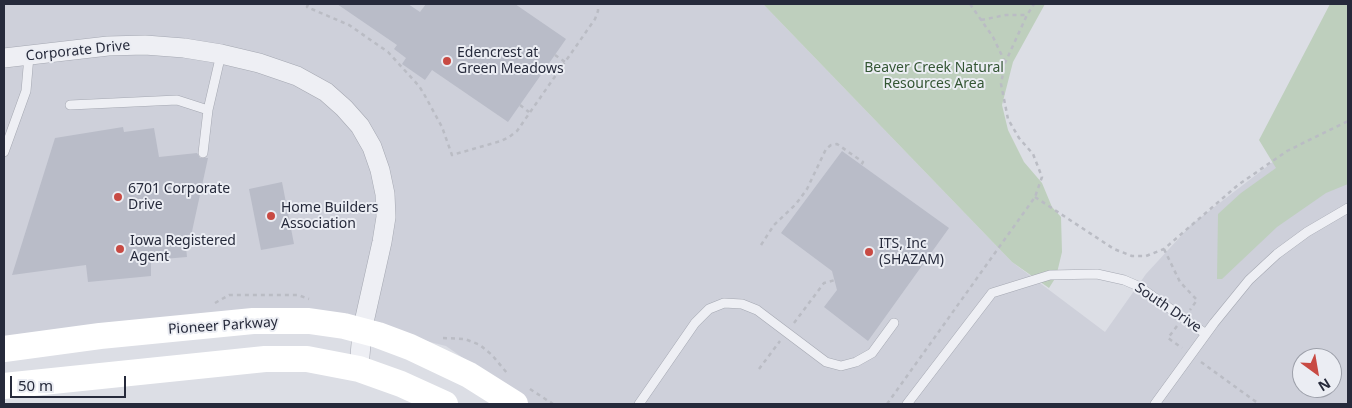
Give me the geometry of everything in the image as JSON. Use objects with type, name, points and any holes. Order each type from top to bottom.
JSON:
[{"type":"street","name":"Corporate Drive","points":[[4,58],[108,46],[145,45],[184,48],[259,63],[296,76],[326,92],[360,126],[372,147],[385,194],[386,217],[362,331],[359,369]]},
{"type":"street","name":"Pioneer Parkway","points":[[4,349],[100,336],[253,321],[309,321],[378,335],[410,347],[495,390],[515,404]]},
{"type":"street","points":[[4,386],[265,358],[307,359],[359,369],[401,384],[445,404]]},
{"type":"lane","points":[[203,153],[208,110],[221,54]]},
{"type":"lane","points":[[4,152],[26,91],[29,56]]},
{"type":"lane","points":[[70,105],[177,100],[208,110]]},
{"type":"lane","name":"South Drive","points":[[907,404],[992,293],[1050,275],[1097,274],[1124,280],[1138,286],[1206,334],[1249,280],[1277,254],[1307,232],[1348,208]]},
{"type":"lane","points":[[638,404],[694,324],[709,309],[724,303],[742,304],[757,310],[826,362],[841,366],[856,362],[872,353],[894,323]]},
{"type":"lane","points":[[1155,404],[1206,334]]},
{"type":"path","points":[[308,4],[307,7],[349,25],[388,52],[424,94],[442,127],[452,155],[510,137],[517,131],[595,19],[598,4]]},
{"type":"path","points":[[970,4],[993,37],[1005,63]]},
{"type":"path","points":[[887,404],[1035,197],[1042,177],[1034,154],[1018,138],[1008,119],[1001,84],[1005,63],[1034,4]]},
{"type":"path","points":[[981,20],[1006,15],[1027,15]]},
{"type":"path","points":[[555,55],[565,62]]},
{"type":"path","points":[[520,105],[529,112]]},
{"type":"path","points":[[1035,197],[1114,249],[1132,256],[1146,256],[1164,249],[1238,185],[1287,151],[1348,121]]},
{"type":"path","points":[[761,245],[774,225],[796,204],[807,189],[826,149],[837,144],[863,162],[861,165]]},
{"type":"shaded area","points":[[4,4],[763,4],[1012,262],[1105,332],[1146,274],[1191,225],[1287,151],[1348,121],[1348,404],[529,404],[446,346],[337,319],[4,339]]},
{"type":"green space","name":"Beaver Creek Natural Resources Area","points":[[763,4],[1045,4],[1013,62],[1002,105],[1008,130],[1024,162],[1042,183],[1052,207],[1061,217],[1062,252],[1056,277],[1049,288],[1012,262]]},
{"type":"green space","points":[[1330,4],[1348,4],[1348,184],[1326,193],[1277,227],[1222,279],[1217,279],[1218,214],[1241,193],[1276,168],[1259,140]]},
{"type":"building","name":"Edencrest at Green Meadows","points":[[337,4],[408,4],[420,12],[426,4],[515,4],[566,39],[508,122],[432,70],[425,80],[402,64],[406,58],[394,49],[397,45]]},
{"type":"building","name":"6701 Corporate Drive","points":[[123,127],[124,132],[154,128],[159,157],[197,153],[200,158],[208,158],[191,236],[185,237],[187,257],[151,260],[151,276],[88,282],[86,265],[12,275],[55,138]]},
{"type":"building","name":"ITS, Inc (SHAZAM)","points":[[842,151],[949,228],[868,341],[824,307],[837,290],[832,271],[781,233]]},
{"type":"building","name":"Home Builders Association","points":[[282,182],[294,244],[261,250],[249,189]]},
{"type":"place","name":"Edencrest at Green Meadows","points":[[447,61]]},
{"type":"place","name":"6701 Corporate Drive","points":[[118,197]]},
{"type":"place","name":"Home Builders Association","points":[[271,216]]},
{"type":"place","name":"Iowa Registered Agent","points":[[120,249]]},
{"type":"place","name":"ITS, Inc (SHAZAM)","points":[[869,252]]}]
